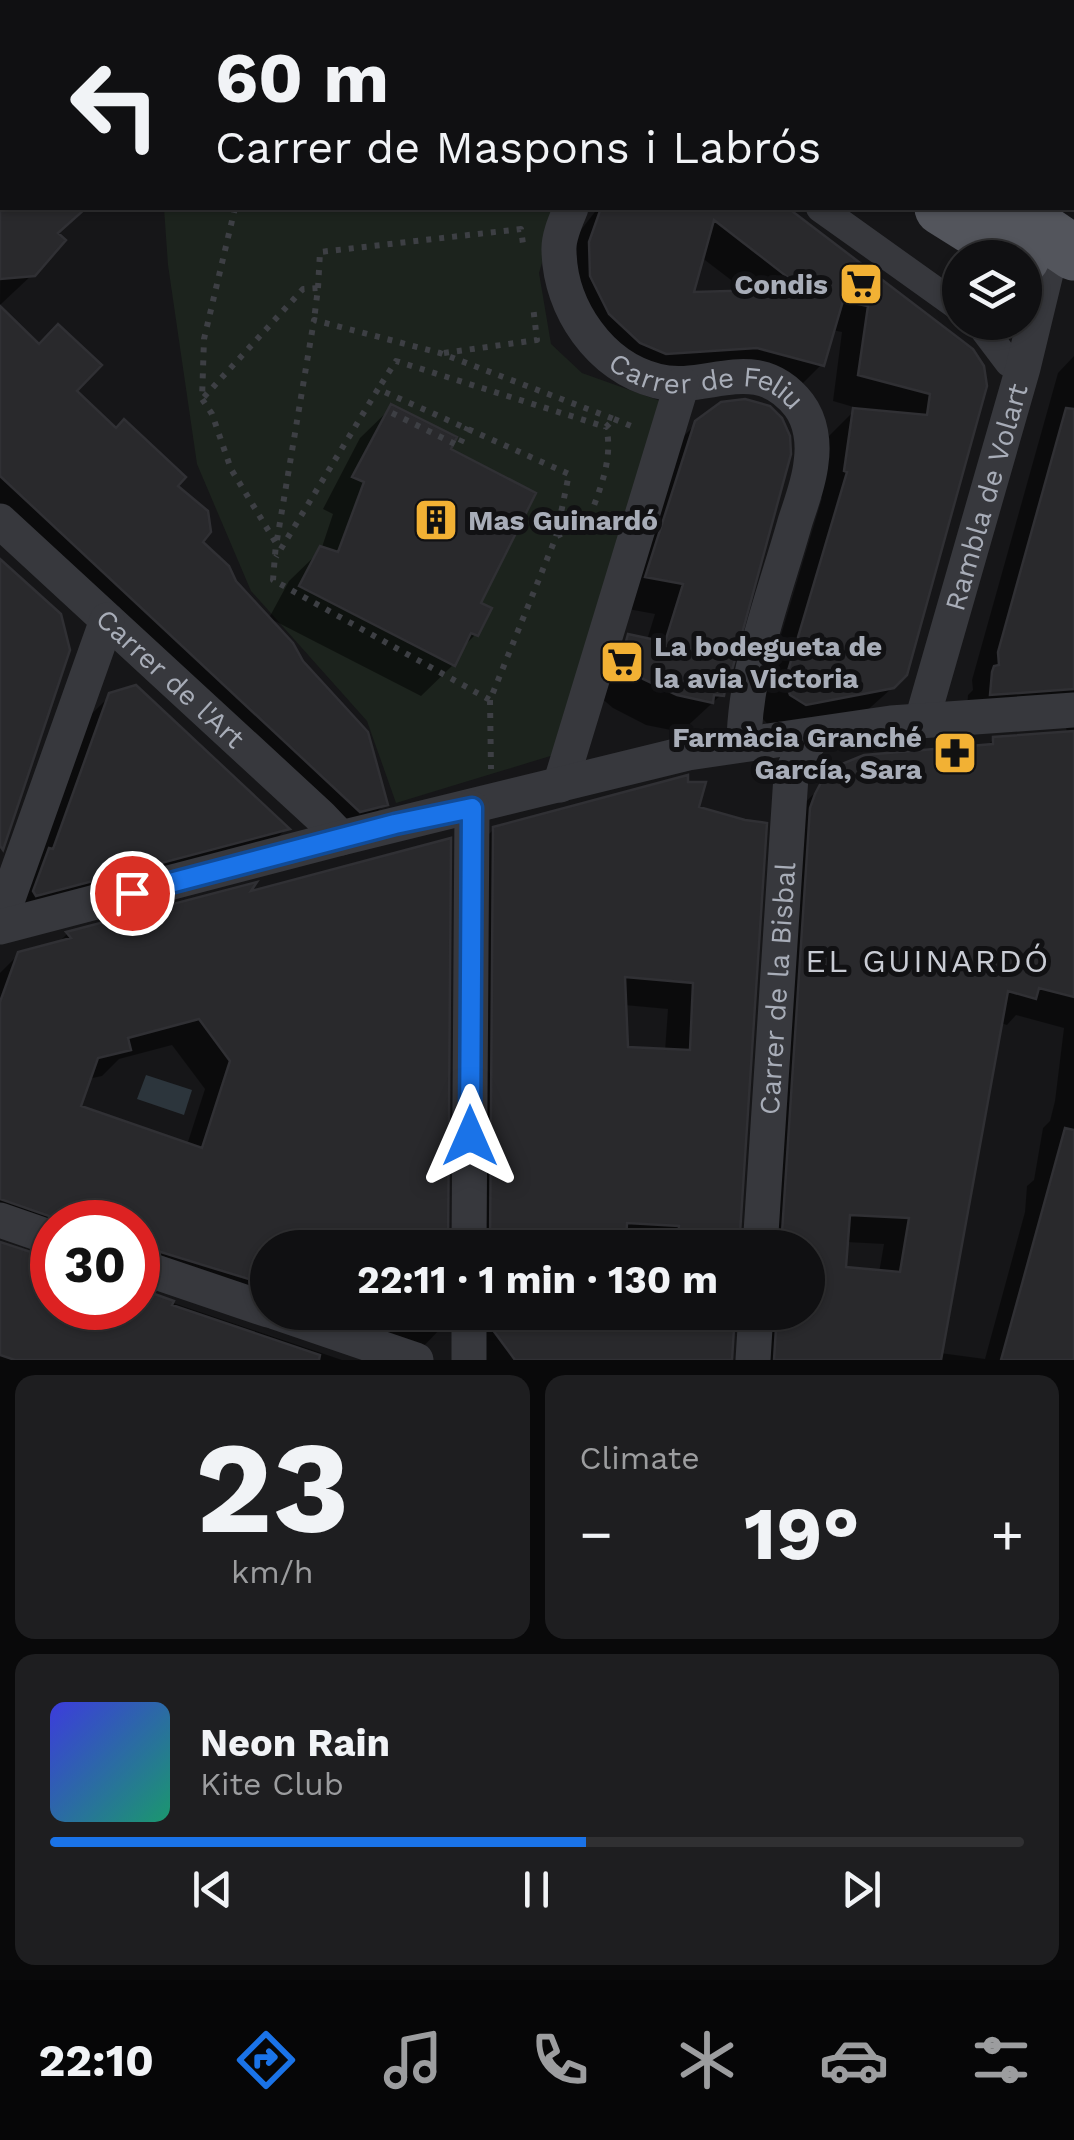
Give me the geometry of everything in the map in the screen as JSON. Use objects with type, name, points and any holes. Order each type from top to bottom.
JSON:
[{"type":"main road","points":[[947,210],[1051,255]]},
{"type":"main road","points":[[1010,210],[1051,255]]},
{"type":"street","name":"Carrer de Feliu","points":[[570,210],[558,247],[562,282],[576,316],[602,348],[626,368],[660,382],[682,384],[748,374],[797,402],[809,426],[812,465],[749,686],[744,743]]},
{"type":"street","points":[[823,210],[942,295]]},
{"type":"street","name":"Rambla de Volart","points":[[922,720],[1023,368],[1051,255]]},
{"type":"street","points":[[992,340],[1009,362],[1023,368]]},
{"type":"street","points":[[560,786],[682,384]]},
{"type":"street","name":"Carrer de l'Art","points":[[0,521],[341,838]]},
{"type":"street","points":[[0,924],[107,620]]},
{"type":"street","points":[[0,924],[341,838],[481,797],[560,786],[688,752],[922,720],[1074,710]]},
{"type":"street","name":"Carrer de la Bisbal","points":[[761,1230],[791,776],[802,750],[815,735]]},
{"type":"street","points":[[469,1230],[481,797]]},
{"type":"street","points":[[0,1220],[30,1230]]},
{"type":"street","points":[[160,1273],[250,1304]]},
{"type":"street","points":[[328,1330],[416,1360]]},
{"type":"street","points":[[469,1330],[469,1360]]},
{"type":"street","points":[[754,1360],[755,1330]]},
{"type":"path","points":[[235,210],[204,339],[202,399],[212,414],[231,469],[276,542]]},
{"type":"path","points":[[490,700],[274,580],[276,542],[314,320],[320,252],[521,228],[524,246]]},
{"type":"path","points":[[202,399],[303,290],[318,288]]},
{"type":"path","points":[[440,353],[537,340],[532,301]]},
{"type":"path","points":[[314,320],[440,353],[632,427]]},
{"type":"path","points":[[276,557],[396,361],[606,427]]},
{"type":"path","points":[[378,389],[570,474],[556,537],[490,700],[481,797]]},
{"type":"path","points":[[392,413],[459,446],[468,427]]},
{"type":"path","points":[[606,427],[614,419]]},
{"type":"path","points":[[556,537],[588,521],[603,481],[610,442],[606,427]]},
{"type":"shaded area","points":[[164,210],[557,210],[539,273],[551,344],[582,373],[666,403],[557,754],[396,803],[367,721],[251,591],[197,464],[168,265]]},
{"type":"shaded area","points":[[146,1075],[192,1090],[184,1115],[137,1099]]},
{"type":"building","points":[[0,210],[84,210],[58,233],[66,240],[35,276],[0,279]]},
{"type":"building","points":[[600,210],[791,210],[942,325],[942,340],[961,340],[973,349],[984,366],[987,386],[907,675],[894,688],[806,705],[790,695],[785,681],[847,472],[844,471],[853,408],[927,415],[930,394],[858,375],[868,306],[843,301],[824,366],[757,348],[666,354],[640,343],[609,314],[590,276],[589,242]],"holes":[[[714,220],[803,289],[694,292]]]},
{"type":"building","points":[[0,306],[39,344],[58,324],[102,365],[77,391],[116,428],[124,419],[186,477],[178,486],[208,511],[211,532],[203,542],[229,566],[236,581],[368,732],[388,805],[360,812],[0,476]]},
{"type":"building","points":[[745,399],[770,406],[782,418],[790,436],[791,454],[728,685],[724,696],[714,695],[713,703],[677,695],[643,679],[621,660],[628,634],[665,642],[683,584],[645,577],[695,421],[721,402]]},
{"type":"building","name":"Mas Guinardó","points":[[391,404],[457,437],[451,449],[536,493],[481,603],[492,608],[478,636],[471,633],[455,666],[299,586],[320,546],[338,552],[364,482],[352,477]]},
{"type":"building","points":[[1066,408],[1074,409],[1074,689],[990,695],[992,672],[999,665],[998,652]]},
{"type":"building","points":[[0,559],[61,614],[70,650],[3,850],[0,846]]},
{"type":"building","points":[[136,685],[290,829],[36,896],[33,891],[49,848],[53,849],[109,693]]},
{"type":"building","points":[[1074,731],[1074,997],[1039,988],[1036,999],[1008,991],[941,1360],[774,1360],[776,1330],[825,1330],[825,1230],[782,1230],[810,808],[824,777],[837,766],[864,755],[993,744],[993,737]],"holes":[[[850,1215],[909,1218],[900,1272],[846,1267]]]},
{"type":"building","points":[[688,775],[688,782],[706,782],[699,807],[767,823],[740,1230],[679,1230],[679,1226],[627,1223],[627,1230],[490,1230],[493,827]],"holes":[[[625,977],[693,983],[690,1050],[628,1047]]]},
{"type":"building","points":[[451,838],[448,1230],[250,1230],[250,1279],[160,1252],[160,1200],[30,1200],[30,1209],[0,1199],[0,1002],[18,952],[71,938],[66,932],[257,882],[251,891]],"holes":[[[199,1019],[230,1061],[202,1148],[81,1106],[98,1058],[131,1050],[128,1038]]]},
{"type":"building","points":[[1065,1128],[1074,1130],[1074,1360],[1001,1360]]},
{"type":"building","points":[[0,1242],[30,1252],[30,1330],[160,1330],[160,1296],[174,1301],[172,1305],[320,1355],[319,1360],[15,1360],[0,1355]]},
{"type":"building","points":[[493,1330],[734,1330],[732,1360],[515,1360]]},
{"type":"place","name":"Condis","points":[[861,284]]},
{"type":"place","name":"Mas Guinardó","points":[[436,520]]},
{"type":"place","name":"La bodegueta de la avia Victoria","points":[[622,662]]},
{"type":"place","name":"Farmàcia Granché García, Sara","points":[[955,753]]},
{"type":"district","name":"EL GUINARDÓ","points":[[928,961]]},
{"type":"route","points":[[132,893],[395,824],[472,808],[470,1136]]}]
